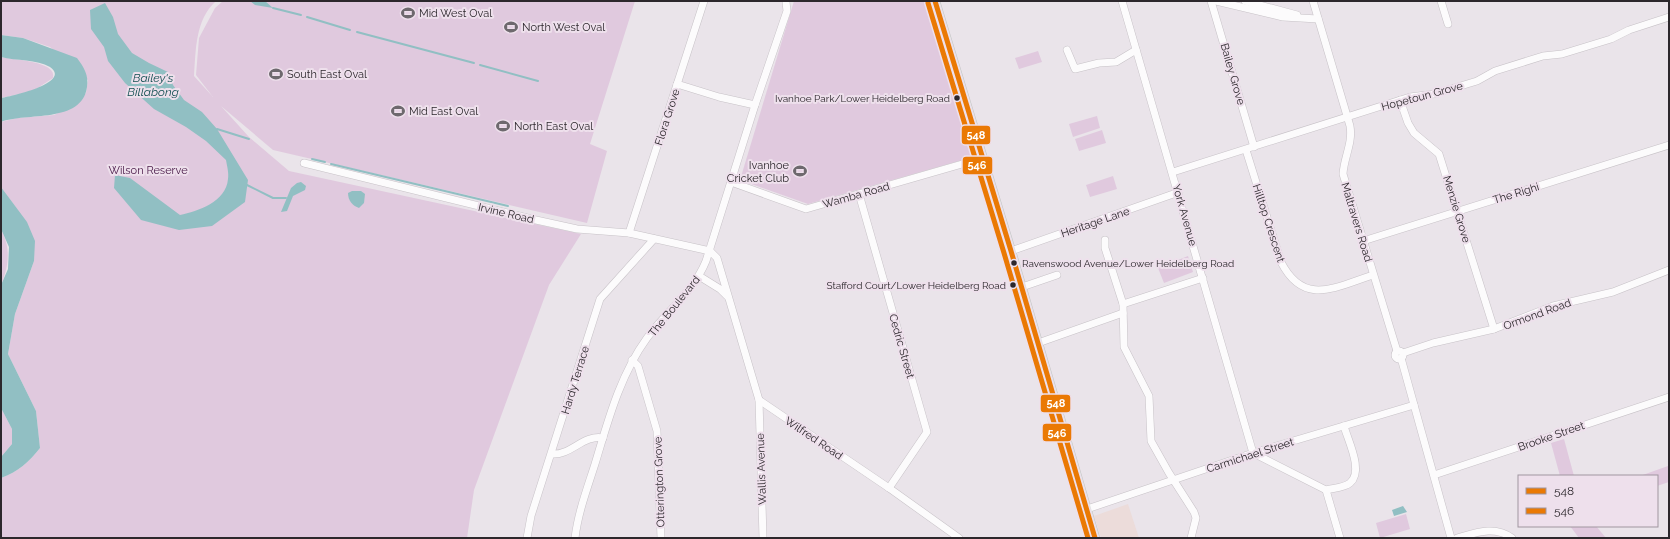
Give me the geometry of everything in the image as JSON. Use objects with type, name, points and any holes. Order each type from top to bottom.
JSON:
[{"type":"main road","points":[[935,1],[1022,287],[1095,538]]},
{"type":"street","name":"Flora Grove","points":[[629,233],[704,1]]},
{"type":"street","name":"The Boulevard","points":[[575,538],[577,522],[603,438],[632,360],[648,337],[699,276],[710,251],[754,105],[787,11],[787,1]]},
{"type":"street","name":"York Avenue","points":[[1122,1],[1254,453]]},
{"type":"street","name":"Bailey Grove","points":[[1211,1],[1254,147]]},
{"type":"street","points":[[1216,1],[1283,17],[1318,19]]},
{"type":"street","points":[[1245,1],[1284,10],[1303,17]]},
{"type":"street","name":"Maltravers Road","points":[[1313,1],[1351,134],[1351,144],[1344,162],[1343,174],[1373,275],[1400,354],[1451,538]]},
{"type":"street","points":[[1441,1],[1448,24]]},
{"type":"street","name":"Hopetoun Grove","points":[[1173,172],[1400,100],[1434,94],[1463,85],[1482,79],[1495,71],[1543,56],[1562,54],[1604,41],[1629,30],[1669,17]]},
{"type":"street","points":[[1067,50],[1075,69],[1099,63],[1116,62],[1136,50]]},
{"type":"street","points":[[677,84],[719,97],[754,105]]},
{"type":"street","name":"Menzie Grove","points":[[1400,100],[1408,123],[1414,133],[1439,154],[1494,329]]},
{"type":"street","name":"The Righi","points":[[1363,240],[1669,145]]},
{"type":"street","name":"Hilltop Crescent","points":[[1246,150],[1280,262],[1287,275],[1297,284],[1310,290],[1325,291],[1373,275]]},
{"type":"street","name":"Wamba Road","points":[[730,182],[806,209],[983,158]]},
{"type":"street","name":"Irvine Road","points":[[304,163],[543,222],[577,229],[629,233],[710,251]]},
{"type":"street","name":"Heritage Lane","points":[[1011,251],[1179,192]]},
{"type":"street","name":"Cedric Street","points":[[859,194],[927,432],[889,488]]},
{"type":"street","name":"Hardy Terrace","points":[[527,538],[531,516],[552,454],[600,298],[654,239]]},
{"type":"street","points":[[1105,240],[1105,248],[1122,304],[1124,348],[1149,396],[1151,441],[1194,512],[1196,518],[1191,538]]},
{"type":"street","points":[[710,251],[717,258],[758,400]]},
{"type":"street","name":"Ormond Road","points":[[1400,354],[1433,343],[1494,329],[1552,306],[1613,292],[1669,270]]},
{"type":"street","points":[[1022,287],[1056,275]]},
{"type":"street","points":[[699,276],[720,289],[727,296]]},
{"type":"street","points":[[1122,304],[1203,278]]},
{"type":"street","points":[[1038,343],[1123,313]]},
{"type":"street","name":"Otterington Grove","points":[[632,360],[638,366],[657,431],[661,538]]},
{"type":"street","name":"Brooke Street","points":[[1434,475],[1669,397]]},
{"type":"street","name":"Wilfred Road","points":[[758,400],[889,488],[958,538]]},
{"type":"street","name":"Wallis Avenue","points":[[758,400],[763,538]]},
{"type":"street","name":"Carmichael Street","points":[[1087,509],[1254,453],[1414,405]]},
{"type":"street","points":[[1254,453],[1326,490],[1350,483],[1356,476],[1356,465],[1344,426]]},
{"type":"street","points":[[552,454],[560,453],[596,437],[603,438]]},
{"type":"street","points":[[1326,490],[1340,538]]},
{"type":"street","points":[[1457,538],[1486,531],[1502,533],[1512,538]]},
{"type":"shaded area","points":[[1128,504],[1139,538],[1101,538],[1094,516]]},
{"type":"green space","name":"Wilson Reserve","points":[[1,1],[216,1],[209,9],[200,26],[196,46],[194,76],[213,97],[196,75],[199,38],[215,8],[223,1],[635,1],[590,144],[607,151],[587,223],[273,150],[221,106],[249,137],[289,171],[581,234],[549,285],[474,490],[467,538],[1,538],[1,478],[13,473],[23,466],[40,448],[36,411],[8,354],[15,314],[34,261],[17,209],[1,187],[1,122],[17,118],[54,115],[78,103],[86,93],[88,80],[50,47],[23,38],[1,35]]},
{"type":"green space","points":[[794,1],[924,1],[973,157],[808,204],[740,180]]},
{"type":"green space","points":[[1038,51],[1042,62],[1019,69],[1015,58]]},
{"type":"green space","points":[[1,57],[24,60],[42,65],[49,68],[53,72],[53,78],[33,91],[1,98]]},
{"type":"green space","points":[[1097,116],[1100,128],[1073,137],[1069,124]]},
{"type":"green space","points":[[1102,130],[1106,143],[1079,151],[1075,139]]},
{"type":"green space","points":[[1113,176],[1117,189],[1090,197],[1086,185]]},
{"type":"green space","points":[[1,229],[8,250],[8,257],[6,271],[1,285]]},
{"type":"green space","points":[[1188,256],[1193,272],[1164,283],[1158,268]]},
{"type":"green space","points":[[1,408],[12,429],[12,444],[1,457]]},
{"type":"green space","points":[[1564,439],[1574,475],[1560,475],[1551,443]]},
{"type":"green space","points":[[1668,466],[1669,482],[1658,486],[1658,475],[1643,475]]},
{"type":"green space","points":[[1406,514],[1410,529],[1380,538],[1376,523]]},
{"type":"green space","points":[[1571,527],[1597,527],[1606,538],[1579,538]]},
{"type":"water","points":[[250,1],[265,1],[273,8],[255,5]]},
{"type":"water","name":"Bailey's Billabong","points":[[105,3],[113,17],[118,34],[132,53],[168,72],[173,85],[184,100],[202,112],[217,129],[248,180],[245,202],[212,226],[179,230],[141,220],[114,188],[115,175],[130,178],[180,215],[203,208],[217,199],[226,187],[228,174],[226,160],[206,141],[186,127],[154,109],[125,83],[108,61],[104,47],[91,29],[90,10]]},
{"type":"water","points":[[1,35],[23,38],[77,58],[87,75],[87,87],[83,99],[75,107],[64,112],[52,115],[12,119],[1,122],[1,98],[26,92],[46,84],[53,78],[55,73],[45,64],[1,57]]},
{"type":"water","points":[[301,182],[306,186],[305,190],[293,196],[287,211],[281,212],[291,188],[297,183]]},
{"type":"water","points":[[1,187],[27,222],[35,241],[34,261],[15,314],[8,354],[36,411],[40,448],[23,466],[13,473],[1,478],[1,457],[12,444],[12,429],[1,408],[1,285],[8,269],[9,247],[1,229]]},
{"type":"water","points":[[352,191],[361,191],[365,194],[364,203],[359,208],[350,201],[348,193]]},
{"type":"water","points":[[1403,506],[1407,512],[1394,516],[1392,510]]},
{"type":"waterway","points":[[273,8],[301,15]]},
{"type":"waterway","points":[[307,17],[350,30]]},
{"type":"waterway","points":[[357,32],[474,63]]},
{"type":"waterway","points":[[480,65],[538,81]]},
{"type":"waterway","points":[[217,129],[249,139]]},
{"type":"waterway","points":[[312,159],[325,162]]},
{"type":"waterway","points":[[331,164],[508,206]]},
{"type":"waterway","points":[[247,185],[273,198],[286,198]]},
{"type":"transit line","name":"548","points":[[935,1],[1011,251],[1095,538]]},
{"type":"transit line","name":"546","points":[[928,3],[1088,538]]},
{"type":"place","name":"Mid West Oval","points":[[408,13]]},
{"type":"place","name":"North West Oval","points":[[511,27]]},
{"type":"place","name":"South East Oval","points":[[276,74]]},
{"type":"place","name":"Ivanhoe Park/Lower Heidelberg Road","points":[[957,98]]},
{"type":"place","name":"Mid East Oval","points":[[398,111]]},
{"type":"place","name":"North East Oval","points":[[503,126]]},
{"type":"place","name":"Ivanhoe Cricket Club","points":[[800,171]]},
{"type":"place","name":"Ravenswood Avenue/Lower Heidelberg Road","points":[[1014,263]]},
{"type":"place","name":"Stafford Court/Lower Heidelberg Road","points":[[1013,285]]}]
